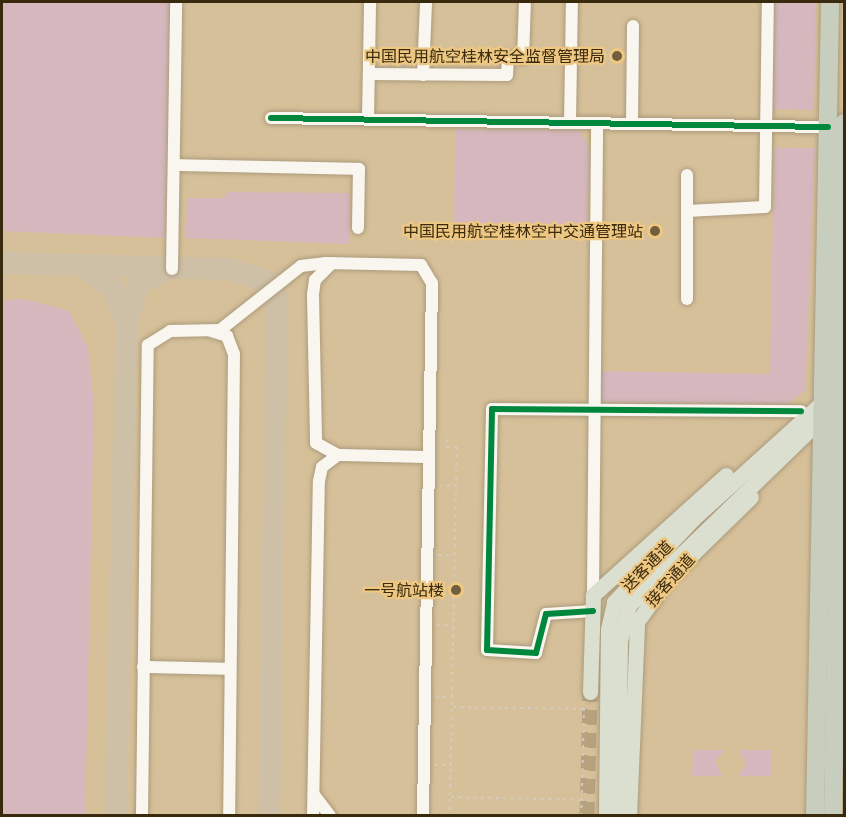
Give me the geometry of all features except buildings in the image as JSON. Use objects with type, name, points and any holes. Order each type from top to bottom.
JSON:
[{"type":"highway","points":[[830,2],[843,260],[843,335],[823,404],[833,816]]},
{"type":"highway","points":[[815,816],[823,404],[836,125]]},
{"type":"main road","name":"送客通道","points":[[606,816],[610,612],[628,582],[788,450],[823,404]]},
{"type":"main road","name":"送客通道","points":[[617,816],[623,622],[642,586],[698,524],[823,404]]},
{"type":"main road","points":[[587,692],[593,595],[823,404]]},
{"type":"main road","name":"接客通道","points":[[629,816],[637,622],[669,578],[770,479],[788,450]]},
{"type":"street","points":[[172,268],[176,2]]},
{"type":"street","points":[[368,120],[370,2]]},
{"type":"street","points":[[423,75],[426,2]]},
{"type":"street","points":[[369,74],[507,75],[508,58],[523,58],[525,2]]},
{"type":"street","points":[[570,123],[572,2]]},
{"type":"street","points":[[687,211],[763,208],[768,2]]},
{"type":"street","points":[[632,124],[633,26]]},
{"type":"street","points":[[271,118],[766,126],[836,125]]},
{"type":"street","points":[[593,595],[597,123]]},
{"type":"street","points":[[174,165],[359,169],[358,228]]},
{"type":"street","points":[[687,175],[687,299]]},
{"type":"street","points":[[332,263],[321,271],[314,287],[313,432],[316,443],[338,455],[429,457]]},
{"type":"street","points":[[142,816],[148,345],[170,331],[209,330],[234,323],[300,266],[332,263],[411,264],[428,271],[432,283],[421,813]]},
{"type":"street","points":[[209,330],[227,336],[234,354],[229,816]]},
{"type":"street","points":[[592,611],[545,615],[536,653],[487,649],[488,413],[502,406],[595,408],[823,404]]},
{"type":"street","points":[[313,816],[319,481],[322,467],[338,455]]},
{"type":"street","points":[[143,667],[230,669]]},
{"type":"street","points":[[314,793],[330,816]]},
{"type":"path","points":[[447,439],[447,447],[457,447],[450,816]]},
{"type":"path","points":[[438,486],[456,485]]},
{"type":"path","points":[[437,555],[455,555]]},
{"type":"path","points":[[436,625],[454,625]]},
{"type":"path","points":[[581,816],[583,709],[587,692]]},
{"type":"path","points":[[435,696],[452,698]]},
{"type":"path","points":[[452,707],[583,709]]},
{"type":"path","points":[[434,765],[451,765]]},
{"type":"path","points":[[450,797],[581,800]]},
{"type":"shaded area","points":[[2,2],[170,2],[165,238],[2,231]]},
{"type":"shaded area","points":[[774,2],[816,2],[814,110],[772,109]]},
{"type":"shaded area","points":[[455,129],[579,130],[590,149],[587,235],[454,234]]},
{"type":"shaded area","points":[[774,148],[815,148],[805,390],[787,404],[599,403],[599,371],[770,374]]},
{"type":"shaded area","points":[[227,192],[350,193],[349,244],[185,238],[188,198],[226,198]]},
{"type":"shaded area","points":[[24,299],[69,311],[88,348],[94,406],[85,815],[2,815],[2,300]]},
{"type":"shaded area","points":[[693,750],[724,750],[715,762],[722,776],[692,776]]},
{"type":"shaded area","points":[[739,750],[771,750],[771,776],[739,776],[746,763]]},
{"type":"taxiway","points":[[2,263],[229,269],[266,281],[277,298],[269,816]]},
{"type":"taxiway","points":[[82,267],[113,288],[126,322]]},
{"type":"taxiway","points":[[116,816],[126,324],[139,283],[166,270]]},
{"type":"tunnel","points":[[587,816],[590,692]]},
{"type":"cycle path","points":[[271,118],[828,127]]},
{"type":"cycle path","points":[[593,611],[546,614],[536,653],[487,650],[492,409],[801,411]]},
{"type":"place","name":"中国民用航空桂林安全监督管理局","points":[[617,56]]},
{"type":"place","name":"中国民用航空桂林空中交通管理站","points":[[655,231]]},
{"type":"place","name":"一号航站楼","points":[[456,590]]}]
